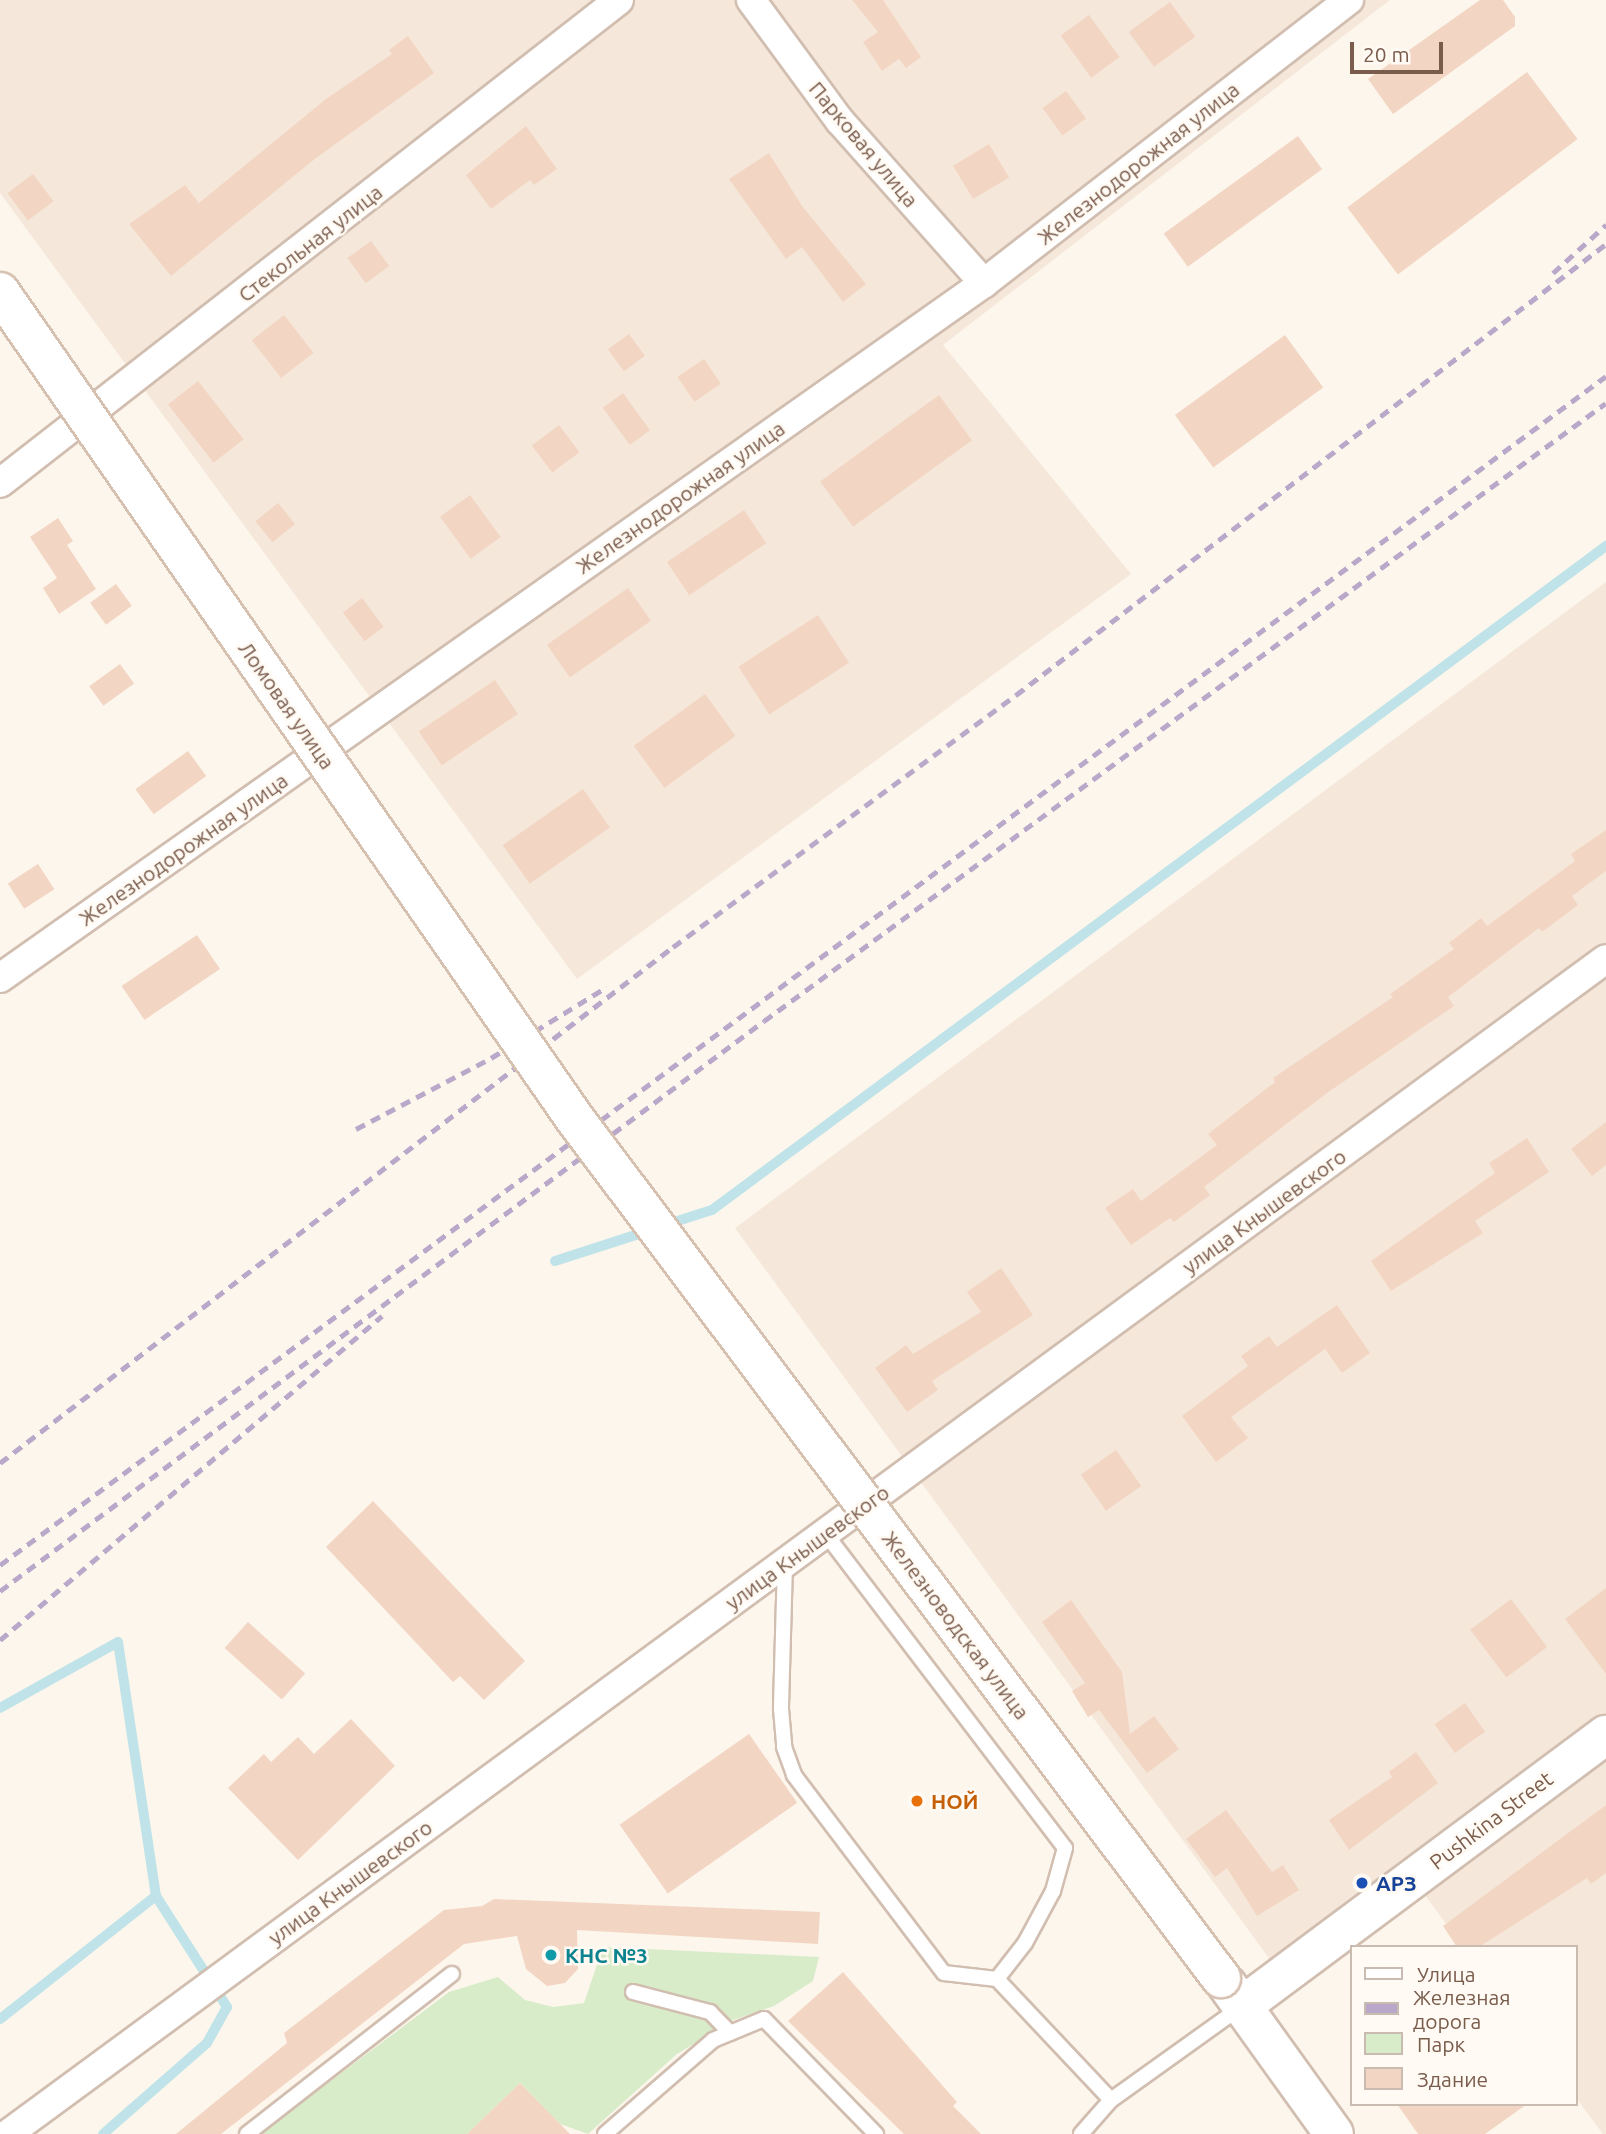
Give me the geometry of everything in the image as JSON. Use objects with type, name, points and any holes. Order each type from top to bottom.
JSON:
[{"type":"main road","name":"Ломовая улица","points":[[0,292],[575,1118]]},
{"type":"main road","name":"Железноводская улица","points":[[575,1118],[1231,1992],[1334,2134]]},
{"type":"main road","name":"Pushkina Street","points":[[1231,1992],[1606,1735]]},
{"type":"street","name":"Стекольная улица","points":[[0,483],[618,0]]},
{"type":"street","name":"Парковая улица","points":[[751,0],[840,121],[984,283]]},
{"type":"street","name":"Железнодорожная улица","points":[[0,978],[984,283],[1349,0]]},
{"type":"street","name":"улица Кнышевского","points":[[8,2134],[1606,959]]},
{"type":"lane","points":[[825,1533],[1065,1848],[1054,1891],[1025,1943],[997,1979]]},
{"type":"lane","points":[[785,1562],[781,1709],[783,1748],[794,1774],[944,1973],[997,1979],[1111,2100]]},
{"type":"lane","points":[[247,2134],[452,1973]]},
{"type":"lane","points":[[633,1992],[710,2011],[730,2033]]},
{"type":"lane","points":[[1081,2134],[1111,2100],[1231,1992]]},
{"type":"lane","points":[[605,2134],[674,2070],[713,2040],[764,2019],[876,2134]]},
{"type":"shaded area","points":[[0,0],[1390,0],[943,345],[1131,574],[577,979],[0,193]]},
{"type":"shaded area","points":[[1606,582],[1606,1730],[1282,1976],[735,1228]]},
{"type":"shaded area","points":[[1606,1732],[1606,2134],[1603,2134],[1578,2101],[1578,1945],[1462,1945],[1413,1879]]},
{"type":"green space","points":[[603,1947],[819,1957],[813,1981],[774,2006],[733,2020],[677,2054],[588,2134],[560,2124],[520,2083],[467,2134],[260,2134],[449,1992],[498,1977],[525,2000],[553,2007],[584,2003]]},
{"type":"building","points":[[852,0],[883,0],[921,57],[906,68],[899,59],[882,71],[863,42],[878,32]]},
{"type":"building","points":[[1480,0],[1503,0],[1515,17],[1515,26],[1393,114],[1368,79]]},
{"type":"building","points":[[1170,2],[1195,37],[1154,67],[1129,32]]},
{"type":"building","points":[[1089,15],[1120,57],[1091,78],[1061,36]]},
{"type":"building","points":[[408,36],[434,73],[316,158],[171,276],[129,224],[185,185],[199,203],[326,99],[392,54],[389,50]]},
{"type":"building","points":[[1527,72],[1578,139],[1398,274],[1347,207]]},
{"type":"building","points":[[1066,91],[1086,119],[1063,136],[1043,108]]},
{"type":"building","points":[[526,126],[557,169],[534,185],[530,180],[491,209],[466,175]]},
{"type":"building","points":[[1298,136],[1322,169],[1188,267],[1164,234]]},
{"type":"building","points":[[989,144],[1009,177],[973,199],[953,166]]},
{"type":"building","points":[[769,153],[802,206],[866,284],[843,302],[802,247],[786,259],[729,179]]},
{"type":"building","points":[[33,174],[53,201],[28,220],[7,193]]},
{"type":"building","points":[[371,241],[389,266],[366,283],[348,258]]},
{"type":"building","points":[[284,315],[314,353],[281,378],[252,340]]},
{"type":"building","points":[[629,334],[645,356],[624,371],[608,349]]},
{"type":"building","points":[[1285,335],[1323,388],[1213,468],[1175,415]]},
{"type":"building","points":[[704,359],[721,384],[694,402],[677,377]]},
{"type":"building","points":[[198,381],[244,439],[214,463],[168,404]]},
{"type":"building","points":[[623,393],[650,430],[630,445],[603,408]]},
{"type":"building","points":[[939,395],[972,440],[853,527],[820,481]]},
{"type":"building","points":[[559,425],[579,452],[552,473],[532,445]]},
{"type":"building","points":[[470,495],[501,537],[471,559],[440,517]]},
{"type":"building","points":[[278,503],[295,524],[272,542],[255,521]]},
{"type":"building","points":[[744,510],[766,543],[689,595],[667,562]]},
{"type":"building","points":[[58,518],[73,541],[67,545],[96,589],[59,614],[43,588],[57,578],[30,537]]},
{"type":"building","points":[[116,584],[132,606],[106,625],[90,603]]},
{"type":"building","points":[[628,588],[651,621],[570,678],[547,645]]},
{"type":"building","points":[[362,598],[384,627],[364,641],[343,612]]},
{"type":"building","points":[[818,615],[849,663],[769,715],[738,667]]},
{"type":"building","points":[[120,664],[134,683],[103,706],[89,686]]},
{"type":"building","points":[[495,680],[518,714],[442,765],[419,731]]},
{"type":"building","points":[[705,694],[736,736],[664,788],[634,746]]},
{"type":"building","points":[[188,751],[206,776],[154,814],[135,789]]},
{"type":"building","points":[[583,789],[610,828],[530,884],[503,845]]},
{"type":"building","points":[[1606,830],[1606,871],[1572,896],[1578,905],[1542,932],[1539,928],[1448,997],[1454,1006],[1327,1093],[1204,1187],[1210,1195],[1174,1222],[1170,1218],[1131,1245],[1105,1208],[1133,1189],[1141,1201],[1217,1145],[1208,1134],[1275,1082],[1273,1078],[1393,997],[1390,994],[1454,949],[1449,943],[1481,918],[1487,926],[1575,861],[1571,854]]},
{"type":"building","points":[[38,864],[54,889],[24,909],[8,884]]},
{"type":"building","points":[[197,935],[220,969],[144,1020],[122,986]]},
{"type":"building","points":[[1606,1122],[1606,1165],[1592,1176],[1571,1149]]},
{"type":"building","points":[[1527,1138],[1549,1172],[1475,1221],[1483,1233],[1391,1291],[1371,1261],[1495,1173],[1489,1163]]},
{"type":"building","points":[[1001,1268],[1033,1315],[932,1381],[938,1390],[907,1412],[875,1368],[906,1345],[913,1354],[981,1312],[967,1292]]},
{"type":"building","points":[[1337,1305],[1370,1353],[1342,1373],[1325,1349],[1231,1417],[1248,1438],[1216,1462],[1182,1416],[1248,1366],[1241,1356],[1269,1336],[1277,1347]]},
{"type":"building","points":[[1116,1450],[1141,1486],[1106,1511],[1081,1475]]},
{"type":"building","points":[[373,1501],[525,1661],[484,1700],[460,1676],[453,1682],[326,1547]]},
{"type":"building","points":[[1606,1588],[1606,1674],[1565,1619]]},
{"type":"building","points":[[1511,1599],[1547,1647],[1506,1678],[1470,1630]]},
{"type":"building","points":[[1071,1600],[1122,1672],[1130,1734],[1154,1716],[1179,1749],[1147,1773],[1099,1710],[1088,1717],[1072,1691],[1085,1683],[1042,1622]]},
{"type":"building","points":[[248,1622],[305,1674],[282,1700],[225,1648]]},
{"type":"building","points":[[1465,1703],[1485,1732],[1455,1753],[1435,1724]]},
{"type":"building","points":[[351,1719],[395,1766],[298,1860],[228,1788],[264,1754],[271,1762],[298,1737],[314,1754]]},
{"type":"building","points":[[749,1734],[797,1803],[668,1893],[620,1825]]},
{"type":"building","points":[[1416,1752],[1438,1783],[1349,1850],[1329,1820],[1392,1777],[1389,1772]]},
{"type":"building","points":[[1606,1805],[1606,1873],[1591,1884],[1587,1878],[1482,1945],[1456,1945],[1443,1926]]},
{"type":"building","points":[[1226,1810],[1272,1872],[1283,1865],[1299,1890],[1257,1916],[1227,1868],[1215,1877],[1186,1839]]},
{"type":"building","points":[[494,1899],[820,1912],[818,1944],[577,1930],[578,1969],[565,1983],[547,1986],[526,1969],[517,1936],[464,1944],[221,2134],[176,2134],[287,2043],[284,2033],[444,1910],[482,1906]]},
{"type":"building","points":[[843,1972],[957,2102],[953,2106],[981,2134],[904,2134],[788,2021]]},
{"type":"building","points":[[520,2083],[570,2134],[467,2134]]},
{"type":"building","points":[[1398,2106],[1524,2106],[1485,2134],[1418,2134]]},
{"type":"waterway","points":[[665,1225],[712,1210],[1606,546]]},
{"type":"waterway","points":[[555,1261],[648,1231]]},
{"type":"waterway","points":[[0,1708],[118,1642],[156,1896],[227,2007],[207,2043],[103,2134]]},
{"type":"waterway","points":[[0,2019],[156,1896]]},
{"type":"railway","points":[[1553,273],[1606,225]]},
{"type":"railway","points":[[0,1463],[673,947],[1016,695],[1606,244]]},
{"type":"railway","points":[[0,1565],[1606,376]]},
{"type":"railway","points":[[0,1591],[764,1021],[1606,403]]},
{"type":"railway","points":[[356,1129],[491,1058],[607,987]]},
{"type":"railway","points":[[0,1640],[382,1316]]},
{"type":"place","name":"НОЙ","points":[[917,1801]]},
{"type":"place","name":"АРЗ","points":[[1362,1883]]},
{"type":"place","name":"КНС №3","points":[[551,1955]]}]
